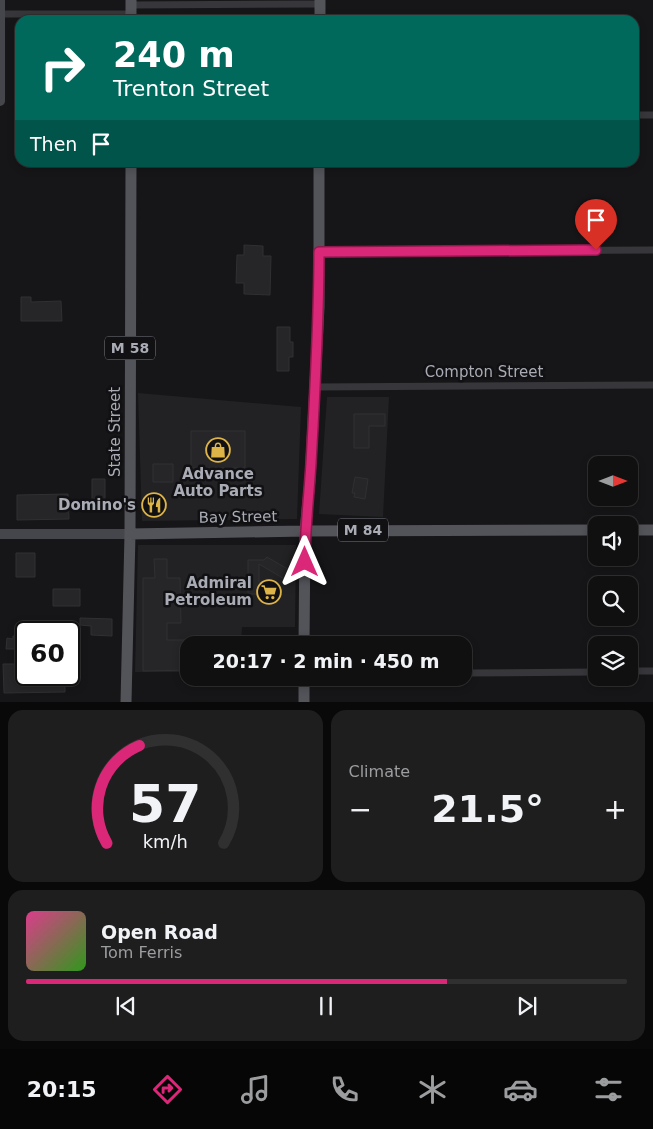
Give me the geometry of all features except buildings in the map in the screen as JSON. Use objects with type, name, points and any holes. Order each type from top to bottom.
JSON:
[{"type":"main road","points":[[0,0],[0,101]]},
{"type":"main road","points":[[320,2],[320,15]]},
{"type":"main road","name":"State Street","points":[[126,702],[130,534],[131,167]]},
{"type":"main road","points":[[304,636],[305,531],[316,387],[319,307],[319,167]]},
{"type":"main road","name":"Bay Street","points":[[0,534],[588,530]]},
{"type":"main road","points":[[638,530],[653,530]]},
{"type":"main road","points":[[304,686],[304,702]]},
{"type":"street","points":[[0,14],[320,2]]},
{"type":"street","points":[[639,115],[653,115]]},
{"type":"street","points":[[319,252],[653,250]]},
{"type":"street","name":"Compton Street","points":[[316,387],[653,385]]},
{"type":"street","points":[[638,671],[653,671]]},
{"type":"street","points":[[472,674],[588,672]]},
{"type":"shaded area","points":[[138,393],[301,407],[297,519],[142,521]]},
{"type":"shaded area","points":[[327,397],[389,397],[383,517],[319,514]]},
{"type":"shaded area","points":[[138,545],[296,545],[295,627],[242,627],[242,636],[180,636],[180,672],[135,672]]},
{"type":"place","name":"Advance Auto Parts","points":[[218,450]]},
{"type":"place","name":"Domino's","points":[[154,505]]},
{"type":"place","name":"Admiral Petroleum","points":[[269,592]]},
{"type":"route","points":[[305,562],[306,514],[316,387],[319,252],[596,250]]}]
